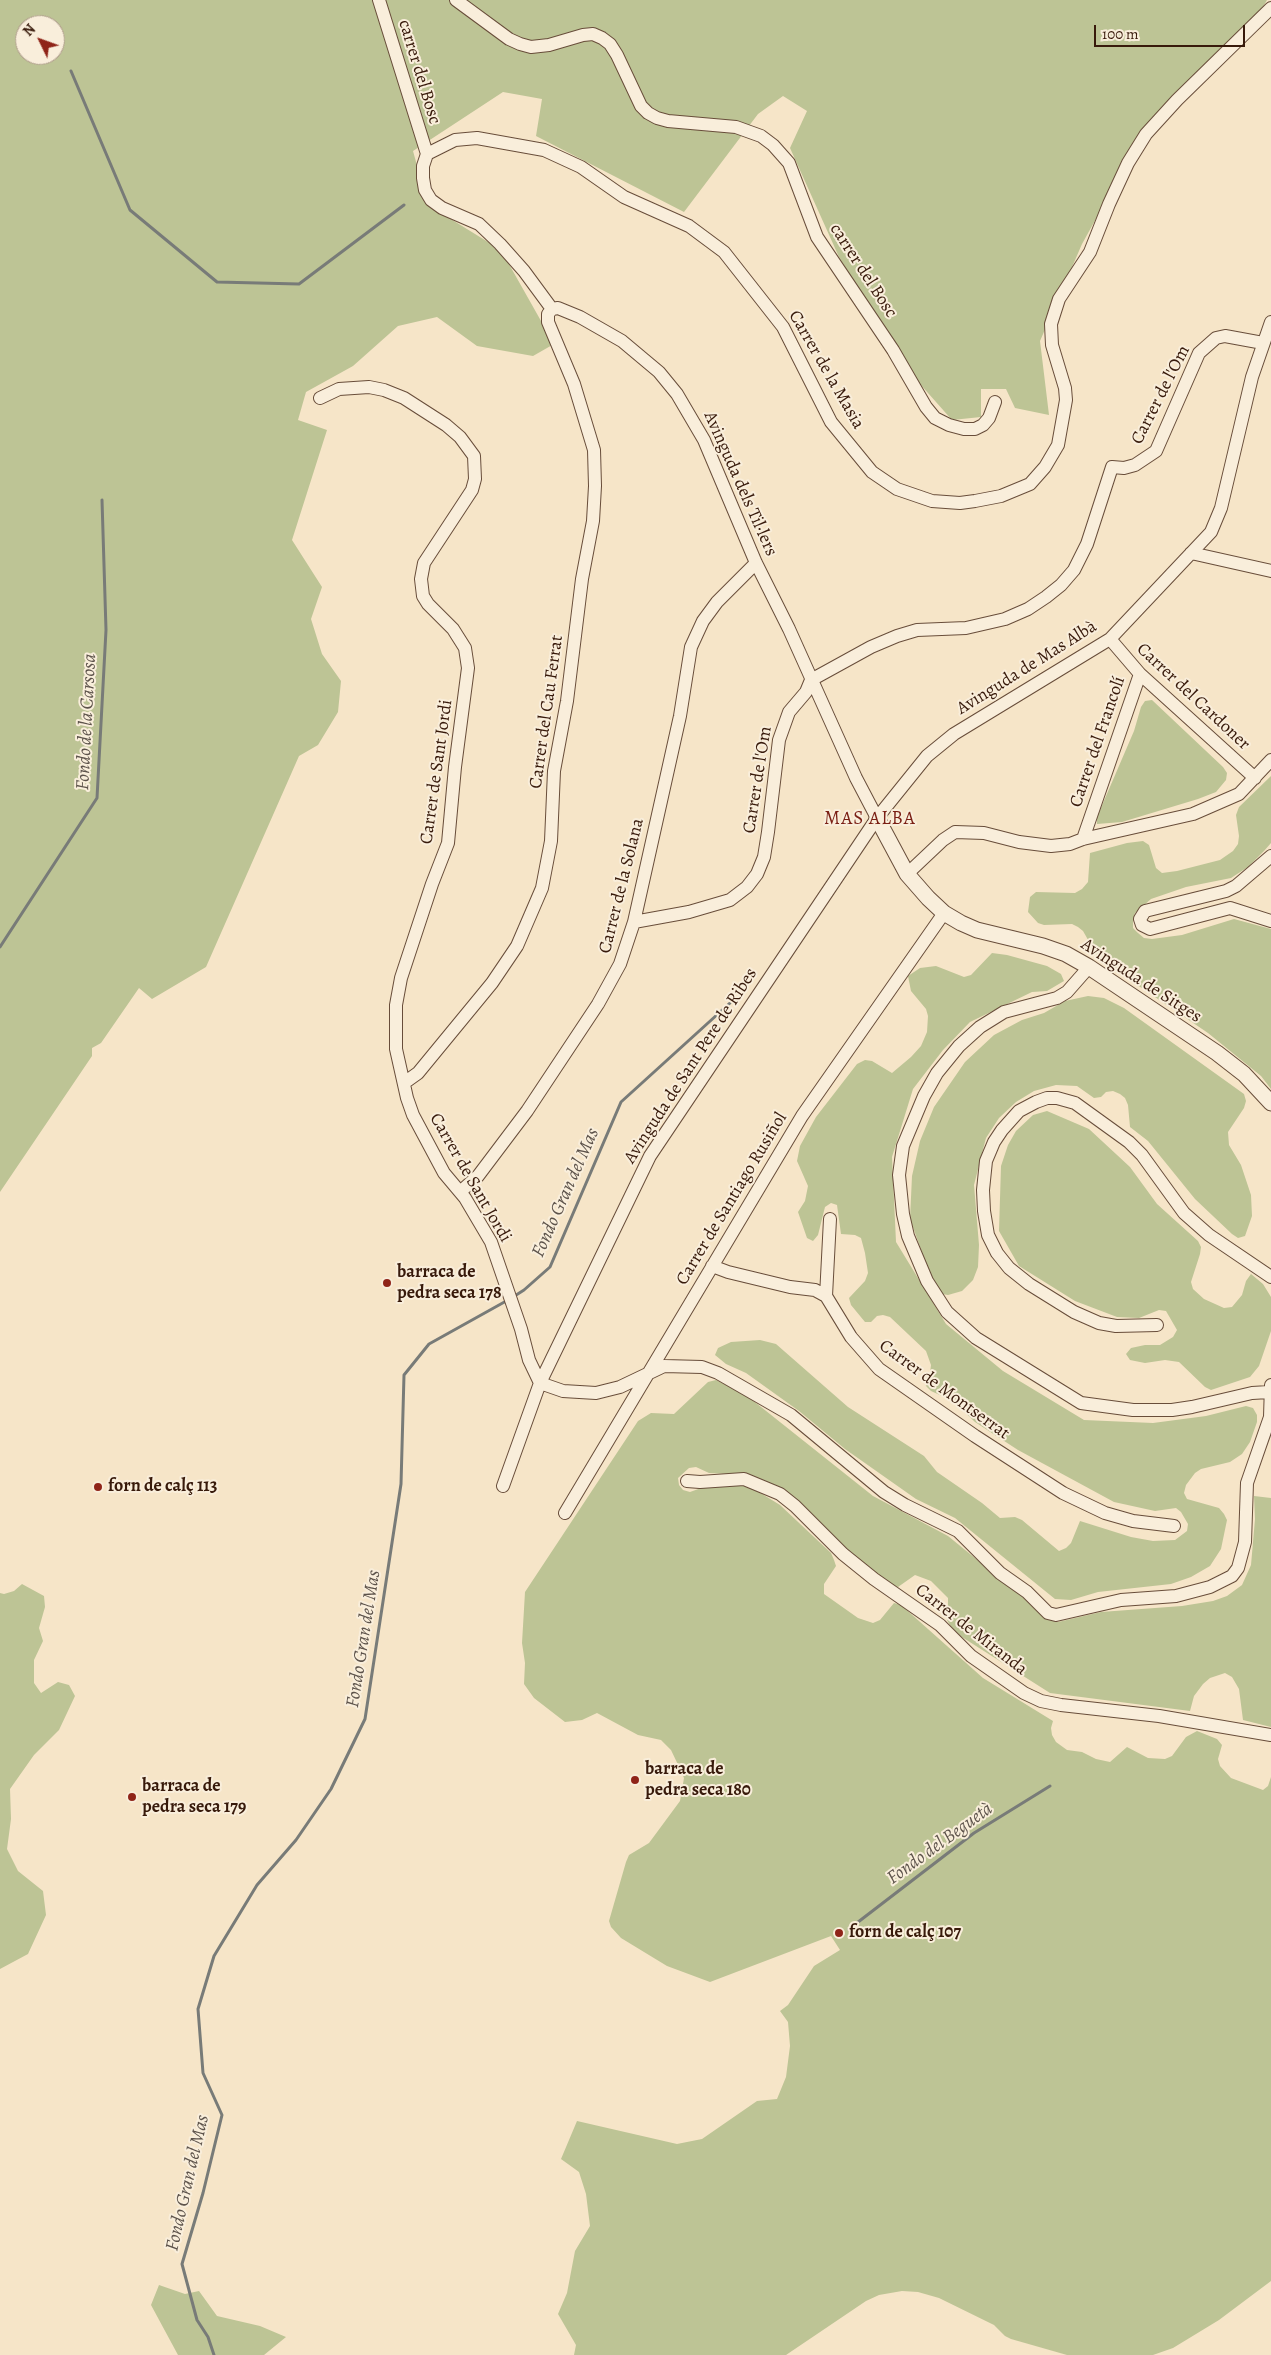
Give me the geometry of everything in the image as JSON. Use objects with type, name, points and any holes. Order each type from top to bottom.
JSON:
[{"type":"street","name":"carrer del Bosc","points":[[379,0],[427,154]]},
{"type":"street","name":"carrer del Bosc","points":[[456,0],[509,39],[531,47],[548,45],[583,35],[593,34],[602,38],[610,44],[617,54],[641,106],[657,118],[668,121],[736,127],[761,136],[773,145],[789,163],[818,237],[893,350],[926,407],[935,418],[964,429],[975,429],[983,426],[989,418],[995,402]]},
{"type":"street","name":"Carrer de la Masia","points":[[427,154],[455,140],[477,138],[544,150],[580,167],[624,197],[689,226],[724,252],[778,321],[797,353],[831,422],[872,472],[897,489],[932,501],[960,503],[975,501],[1001,496],[1030,484],[1045,468],[1058,445],[1066,400],[1065,388],[1052,345],[1051,324],[1059,299],[1090,252],[1128,163],[1146,134],[1177,100],[1271,8]]},
{"type":"street","points":[[427,154],[423,166],[425,190],[431,200],[442,208],[479,224],[512,257],[552,309]]},
{"type":"street","name":"Avinguda dels Til·lers","points":[[552,309],[558,308],[580,317],[622,341],[659,372],[678,394],[704,440],[756,563],[789,629],[811,680]]},
{"type":"street","name":"Carrer del Cau Ferrat","points":[[404,1083],[418,1074],[492,983],[517,946],[542,888],[551,840],[554,771],[567,702],[582,579],[593,521],[595,486],[594,450],[574,384],[548,322],[548,314],[552,309]]},
{"type":"street","name":"Avinguda de Mas Albà","points":[[877,818],[927,756],[954,734],[1110,639],[1211,532],[1221,508],[1271,322]]},
{"type":"street","name":"Carrer de l'Om","points":[[634,922],[689,912],[730,900],[747,887],[757,874],[764,857],[768,832],[778,740],[789,712],[806,692],[811,680],[871,647],[896,636],[917,630],[966,628],[1006,619],[1028,609],[1046,597],[1061,585],[1074,570],[1088,544],[1112,467],[1124,468],[1135,465],[1147,459],[1156,451],[1199,353],[1216,338],[1225,336],[1264,350]]},
{"type":"street","name":"Carrer de Sant Jordi","points":[[320,398],[339,389],[370,387],[384,390],[404,398],[460,437],[474,456],[476,468],[472,490],[424,563],[421,579],[423,596],[428,604],[453,630],[465,648],[468,668],[454,767],[448,843],[409,953],[396,1004],[396,1049],[410,1106],[422,1134],[444,1173],[460,1192],[491,1242],[513,1305],[529,1360],[540,1383]]},
{"type":"street","points":[[1191,553],[1271,571]]},
{"type":"street","name":"Carrer de la Solana","points":[[460,1192],[478,1176],[527,1111],[574,1042],[620,964],[634,922],[680,716],[691,647],[703,621],[717,602],[756,563]]},
{"type":"street","name":"Carrer del Cardoner","points":[[1110,639],[1140,674],[1255,778]]},
{"type":"street","name":"Carrer del Francolí","points":[[1083,839],[1140,674]]},
{"type":"street","name":"Avinguda de Sitges","points":[[811,680],[877,818],[907,874],[944,913],[977,930],[1043,946],[1066,954],[1089,966],[1217,1053],[1244,1074],[1271,1102]]},
{"type":"street","points":[[907,874],[943,840],[956,832],[984,833],[1019,842],[1051,846],[1070,844],[1083,839],[1193,814],[1239,794],[1271,760]]},
{"type":"street","name":"Avinguda de Sant Pere de Ribes","points":[[503,1486],[540,1383],[650,1156],[877,818]]},
{"type":"street","points":[[1271,856],[1255,871],[1226,891],[1145,912],[1140,916],[1140,922],[1150,929],[1230,908],[1271,920]]},
{"type":"street","points":[[1226,891],[1230,908]]},
{"type":"street","name":"Carrer de Santiago Rusiñol","points":[[565,1513],[802,1116],[944,913]]},
{"type":"street","points":[[540,1383],[563,1391],[596,1393],[620,1387],[664,1366],[702,1367],[718,1372],[776,1405],[812,1432],[884,1492],[905,1506],[958,1531],[1000,1573],[1027,1592],[1048,1613],[1056,1615],[1121,1600],[1176,1596],[1210,1587],[1232,1576],[1238,1568],[1245,1542],[1247,1483],[1270,1417],[1270,1389],[1172,1410],[1133,1410],[1098,1407],[1081,1403],[976,1338],[947,1312],[926,1281],[908,1236],[903,1214],[899,1175],[903,1146],[924,1096],[937,1073],[959,1046],[980,1027],[1004,1012],[1057,998],[1067,992],[1089,966]]},
{"type":"street","points":[[1157,1325],[1116,1326],[1099,1323],[1074,1312],[1029,1284],[1008,1268],[997,1253],[988,1234],[984,1211],[983,1190],[986,1161],[994,1142],[1002,1130],[1019,1112],[1036,1102],[1048,1098],[1057,1098],[1075,1103],[1129,1142],[1142,1156],[1184,1213],[1209,1235],[1271,1277]]},
{"type":"street","points":[[712,1266],[790,1287],[815,1290],[826,1296],[830,1219]]},
{"type":"street","name":"Carrer de Montserrat","points":[[826,1296],[851,1337],[873,1364],[975,1436],[1063,1493],[1106,1513],[1133,1521],[1174,1526]]},
{"type":"street","name":"Carrer de Miranda","points":[[687,1481],[744,1479],[780,1494],[795,1506],[843,1554],[874,1579],[940,1625],[971,1656],[1024,1693],[1061,1705],[1159,1716],[1271,1735]]},
{"type":"green space","points":[[0,0],[1267,0],[1259,14],[1144,132],[1082,244],[1040,341],[1049,415],[1015,408],[1006,389],[981,389],[981,417],[952,420],[912,375],[839,257],[790,148],[807,111],[783,96],[758,114],[684,212],[536,136],[542,99],[503,92],[413,151],[428,205],[501,250],[554,344],[533,356],[477,346],[437,317],[398,326],[353,366],[306,392],[298,420],[327,430],[292,540],[322,587],[311,619],[322,654],[341,681],[338,712],[318,745],[299,756],[206,967],[152,999],[139,988],[101,1043],[92,1048],[92,1056],[0,1192]]},
{"type":"green space","points":[[1152,700],[1223,767],[1227,773],[1226,780],[1216,792],[1198,799],[1122,822],[1097,824],[1097,817],[1134,731],[1141,707],[1145,701]]},
{"type":"green space","points":[[1271,776],[1271,843],[1264,851],[1248,867],[1231,878],[1186,887],[1151,899],[1135,913],[1133,928],[1144,938],[1152,939],[1182,935],[1234,919],[1271,929],[1271,1089],[1261,1076],[1208,1033],[1099,959],[1083,931],[1078,927],[1072,924],[1044,925],[1038,923],[1028,912],[1030,897],[1036,892],[1075,893],[1082,889],[1088,882],[1090,853],[1127,843],[1143,841],[1149,845],[1156,868],[1162,873],[1220,860],[1233,851],[1238,844],[1239,836],[1236,815],[1239,807]]},
{"type":"green space","points":[[992,953],[1007,955],[1047,966],[1061,974],[1064,981],[1047,991],[1032,992],[970,1022],[943,1050],[913,1089],[892,1157],[896,1242],[946,1324],[1003,1371],[1084,1420],[1153,1423],[1206,1416],[1246,1406],[1253,1408],[1257,1415],[1257,1422],[1250,1442],[1242,1454],[1230,1462],[1201,1469],[1195,1473],[1186,1485],[1184,1493],[1187,1499],[1219,1508],[1224,1514],[1227,1520],[1221,1549],[1210,1566],[1191,1577],[1171,1584],[1098,1592],[1071,1600],[1055,1599],[955,1518],[916,1499],[845,1449],[799,1411],[746,1373],[726,1364],[715,1355],[718,1348],[731,1342],[760,1340],[776,1344],[848,1407],[924,1456],[937,1472],[1000,1518],[1015,1517],[1022,1520],[1059,1551],[1071,1543],[1080,1521],[1131,1537],[1153,1541],[1175,1540],[1187,1531],[1188,1524],[1181,1512],[1176,1508],[1155,1511],[1114,1502],[1018,1450],[975,1422],[953,1401],[931,1391],[926,1386],[925,1379],[930,1373],[931,1365],[926,1351],[890,1317],[877,1316],[871,1322],[865,1322],[851,1305],[849,1298],[865,1281],[868,1273],[861,1238],[855,1235],[841,1234],[837,1205],[831,1203],[825,1207],[818,1235],[813,1241],[807,1238],[798,1212],[805,1201],[808,1186],[797,1161],[800,1146],[816,1117],[857,1064],[865,1060],[872,1061],[892,1073],[921,1046],[927,1032],[928,1016],[926,1009],[911,991],[908,976],[920,968],[936,966],[964,977],[971,975]]},
{"type":"green space","points":[[1088,996],[1104,998],[1124,1008],[1244,1094],[1246,1101],[1244,1108],[1228,1132],[1229,1145],[1241,1165],[1251,1195],[1252,1216],[1245,1236],[1238,1238],[1232,1234],[1195,1199],[1148,1141],[1130,1127],[1128,1105],[1125,1098],[1120,1094],[1113,1091],[1106,1092],[1101,1097],[1094,1098],[1077,1086],[1056,1085],[1034,1091],[1016,1102],[999,1118],[986,1138],[974,1185],[979,1245],[978,1267],[973,1280],[962,1291],[948,1295],[942,1294],[937,1289],[928,1269],[910,1219],[912,1176],[920,1141],[934,1107],[965,1062],[994,1035],[1022,1020],[1044,1013],[1065,1001]]},
{"type":"green space","points":[[1047,1111],[1089,1129],[1130,1167],[1157,1204],[1198,1241],[1201,1247],[1200,1254],[1191,1282],[1193,1289],[1204,1299],[1224,1308],[1232,1307],[1242,1295],[1246,1281],[1251,1274],[1263,1284],[1271,1297],[1271,1331],[1259,1366],[1250,1377],[1211,1390],[1205,1387],[1179,1362],[1165,1360],[1145,1363],[1130,1360],[1126,1354],[1131,1348],[1145,1345],[1160,1345],[1173,1337],[1177,1330],[1166,1311],[1159,1310],[1139,1318],[1117,1317],[1075,1301],[1019,1266],[999,1231],[1001,1166],[1008,1145],[1016,1131],[1033,1115]]},
{"type":"green space","points":[[716,1380],[746,1395],[873,1496],[948,1536],[1035,1607],[1058,1622],[1101,1612],[1182,1606],[1213,1601],[1227,1596],[1242,1585],[1251,1565],[1255,1519],[1254,1496],[1271,1498],[1271,1727],[1243,1720],[1239,1689],[1232,1677],[1225,1673],[1210,1678],[1203,1684],[1194,1696],[1190,1711],[1050,1693],[954,1632],[945,1612],[948,1598],[931,1581],[915,1575],[898,1587],[891,1585],[746,1475],[709,1473],[696,1467],[689,1468],[678,1478],[679,1485],[683,1490],[690,1492],[715,1483],[730,1482],[754,1489],[780,1505],[831,1553],[836,1566],[824,1584],[824,1594],[858,1618],[873,1623],[880,1620],[894,1603],[901,1605],[983,1678],[1053,1721],[1052,1735],[1056,1742],[1067,1750],[1082,1752],[1096,1759],[1110,1762],[1127,1747],[1148,1758],[1165,1759],[1172,1756],[1186,1737],[1197,1731],[1217,1739],[1222,1745],[1218,1759],[1220,1766],[1231,1778],[1263,1790],[1268,1786],[1271,1777],[1271,2281],[1219,2320],[1173,2348],[1153,2355],[1067,2355],[1011,2339],[994,2325],[939,2298],[918,2292],[902,2291],[879,2295],[866,2301],[786,2355],[574,2355],[576,2345],[558,2314],[567,2293],[575,2251],[590,2226],[586,2194],[579,2172],[561,2159],[577,2121],[677,2144],[702,2139],[757,2101],[777,2099],[786,2077],[790,2046],[788,2022],[780,2011],[788,2005],[814,1966],[840,1950],[831,1936],[710,1982],[667,1966],[621,1938],[611,1927],[609,1921],[626,1862],[629,1855],[649,1843],[680,1801],[684,1778],[671,1750],[661,1740],[638,1735],[597,1713],[582,1720],[565,1722],[534,1698],[524,1684],[525,1663],[522,1643],[525,1592],[638,1421],[651,1413],[674,1414],[708,1382]]},
{"type":"green space","points":[[22,1584],[44,1596],[45,1607],[39,1628],[43,1641],[34,1660],[34,1683],[41,1693],[58,1682],[69,1685],[75,1696],[59,1730],[34,1755],[10,1789],[11,1819],[7,1849],[18,1871],[43,1891],[46,1915],[28,1954],[0,1969],[0,1593],[4,1594],[14,1591]]},
{"type":"green space","points":[[159,2285],[185,2294],[199,2291],[217,2316],[260,2326],[286,2337],[264,2355],[178,2355],[151,2305]]},
{"type":"waterway","points":[[71,71],[130,210],[217,282],[299,284],[404,205]]},
{"type":"waterway","name":"Fondo de la Carsosa","points":[[0,947],[97,798],[106,630],[102,500]]},
{"type":"waterway","name":"Fondo Gran del Mas","points":[[513,1297],[550,1267],[621,1102],[730,1003]]},
{"type":"waterway","name":"Fondo Gran del Mas","points":[[214,2355],[208,2337],[197,2320],[182,2264],[203,2193],[222,2115],[203,2073],[198,2009],[214,1956],[257,1885],[296,1840],[331,1789],[365,1719],[401,1484],[404,1375],[429,1344],[508,1300]]},
{"type":"waterway","name":"Fondo del Beguetà","points":[[849,1929],[974,1833],[1050,1786]]},
{"type":"place","name":"barraca de pedra seca 178","points":[[387,1283]]},
{"type":"place","name":"forn de calç 113","points":[[98,1487]]},
{"type":"place","name":"barraca de pedra seca 180","points":[[635,1780]]},
{"type":"place","name":"barraca de pedra seca 179","points":[[132,1797]]},
{"type":"place","name":"forn de calç 107","points":[[839,1933]]},
{"type":"district","name":"MAS ALBA","points":[[870,819]]}]
